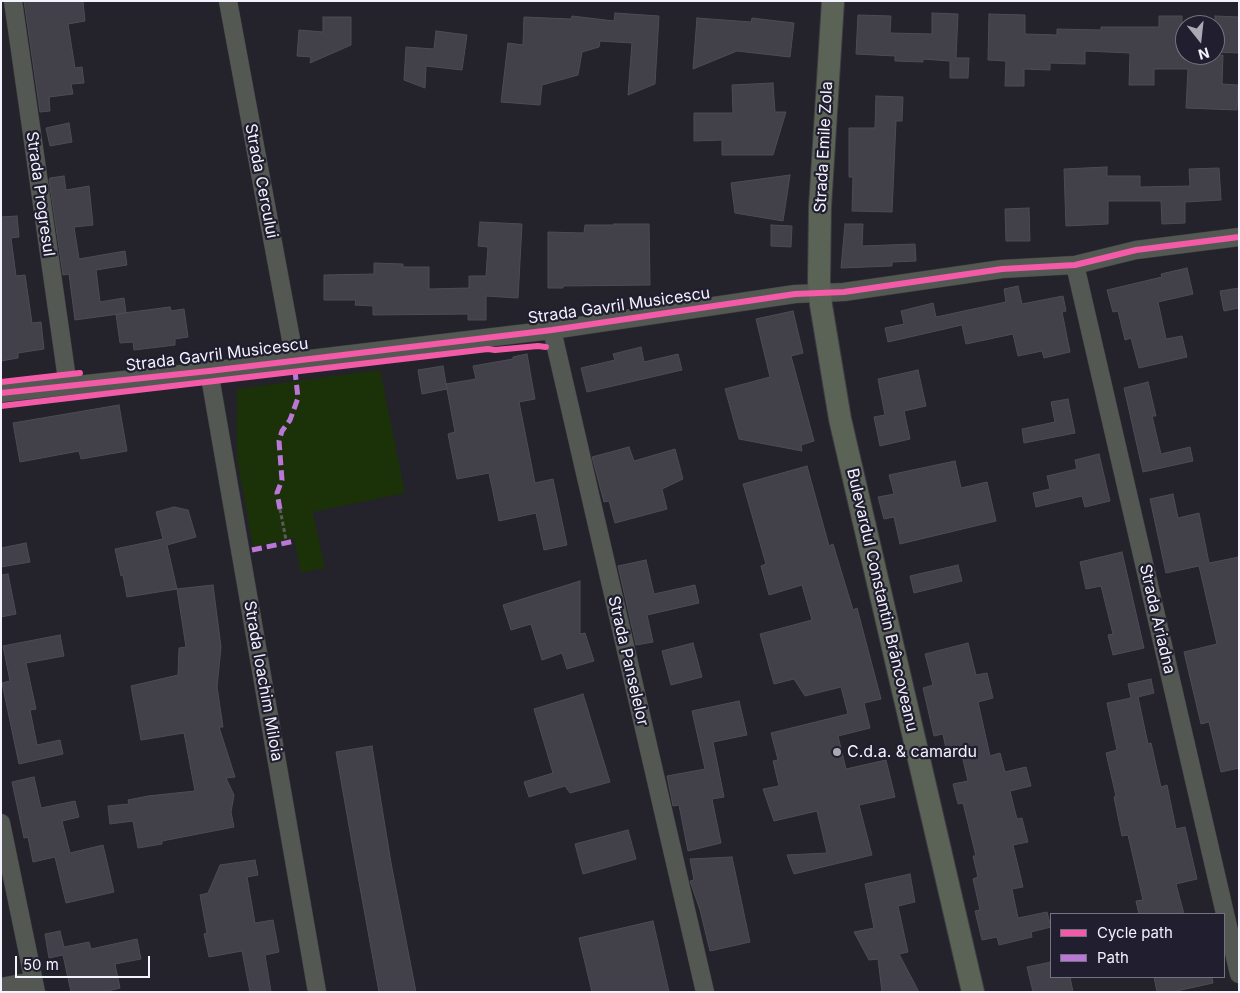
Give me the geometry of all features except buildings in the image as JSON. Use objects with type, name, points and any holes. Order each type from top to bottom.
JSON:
[{"type":"main road","name":"Strada Emile Zola","points":[[820,293],[820,207],[833,1]]},
{"type":"main road","name":"Bulevardul Constantin Brâncoveanu","points":[[820,293],[828,358],[840,419],[973,992]]},
{"type":"street","name":"Strada Progresul","points":[[13,1],[68,386]]},
{"type":"street","name":"Strada Cercului","points":[[228,1],[295,361]]},
{"type":"street","name":"Strada Gavril Musicescu","points":[[1,393],[209,371],[552,330],[795,294],[844,292],[1002,269],[1075,264],[1136,250],[1239,237]]},
{"type":"street","name":"Strada Ariadna","points":[[1075,264],[1225,913]]},
{"type":"street","name":"Strada Panselelor","points":[[552,330],[705,992]]},
{"type":"street","name":"Strada Ioachim Miloia","points":[[209,371],[316,992]]},
{"type":"street","points":[[1,987],[34,986],[2,832]]},
{"type":"street","name":"Strada Ariadna","points":[[1225,913],[1239,974]]},
{"type":"path","points":[[280,509],[286,540]]},
{"type":"green space","points":[[380,370],[405,493],[313,512],[325,568],[301,573],[294,538],[253,547],[237,458],[237,389]]},
{"type":"marked path","points":[[280,509],[277,493],[282,480],[279,441],[282,431],[290,420],[298,398],[295,371]]},
{"type":"marked path","points":[[252,550],[295,541]]},
{"type":"cycle path","points":[[1,393],[209,371],[552,330],[795,294],[844,292],[1002,269],[1075,265],[1136,250],[1239,237]]},
{"type":"cycle path","points":[[1,406],[488,349],[546,347]]},
{"type":"cycle path","points":[[1,382],[80,373]]},
{"type":"place","name":"C.d.a. & camardu","points":[[837,752]]}]
